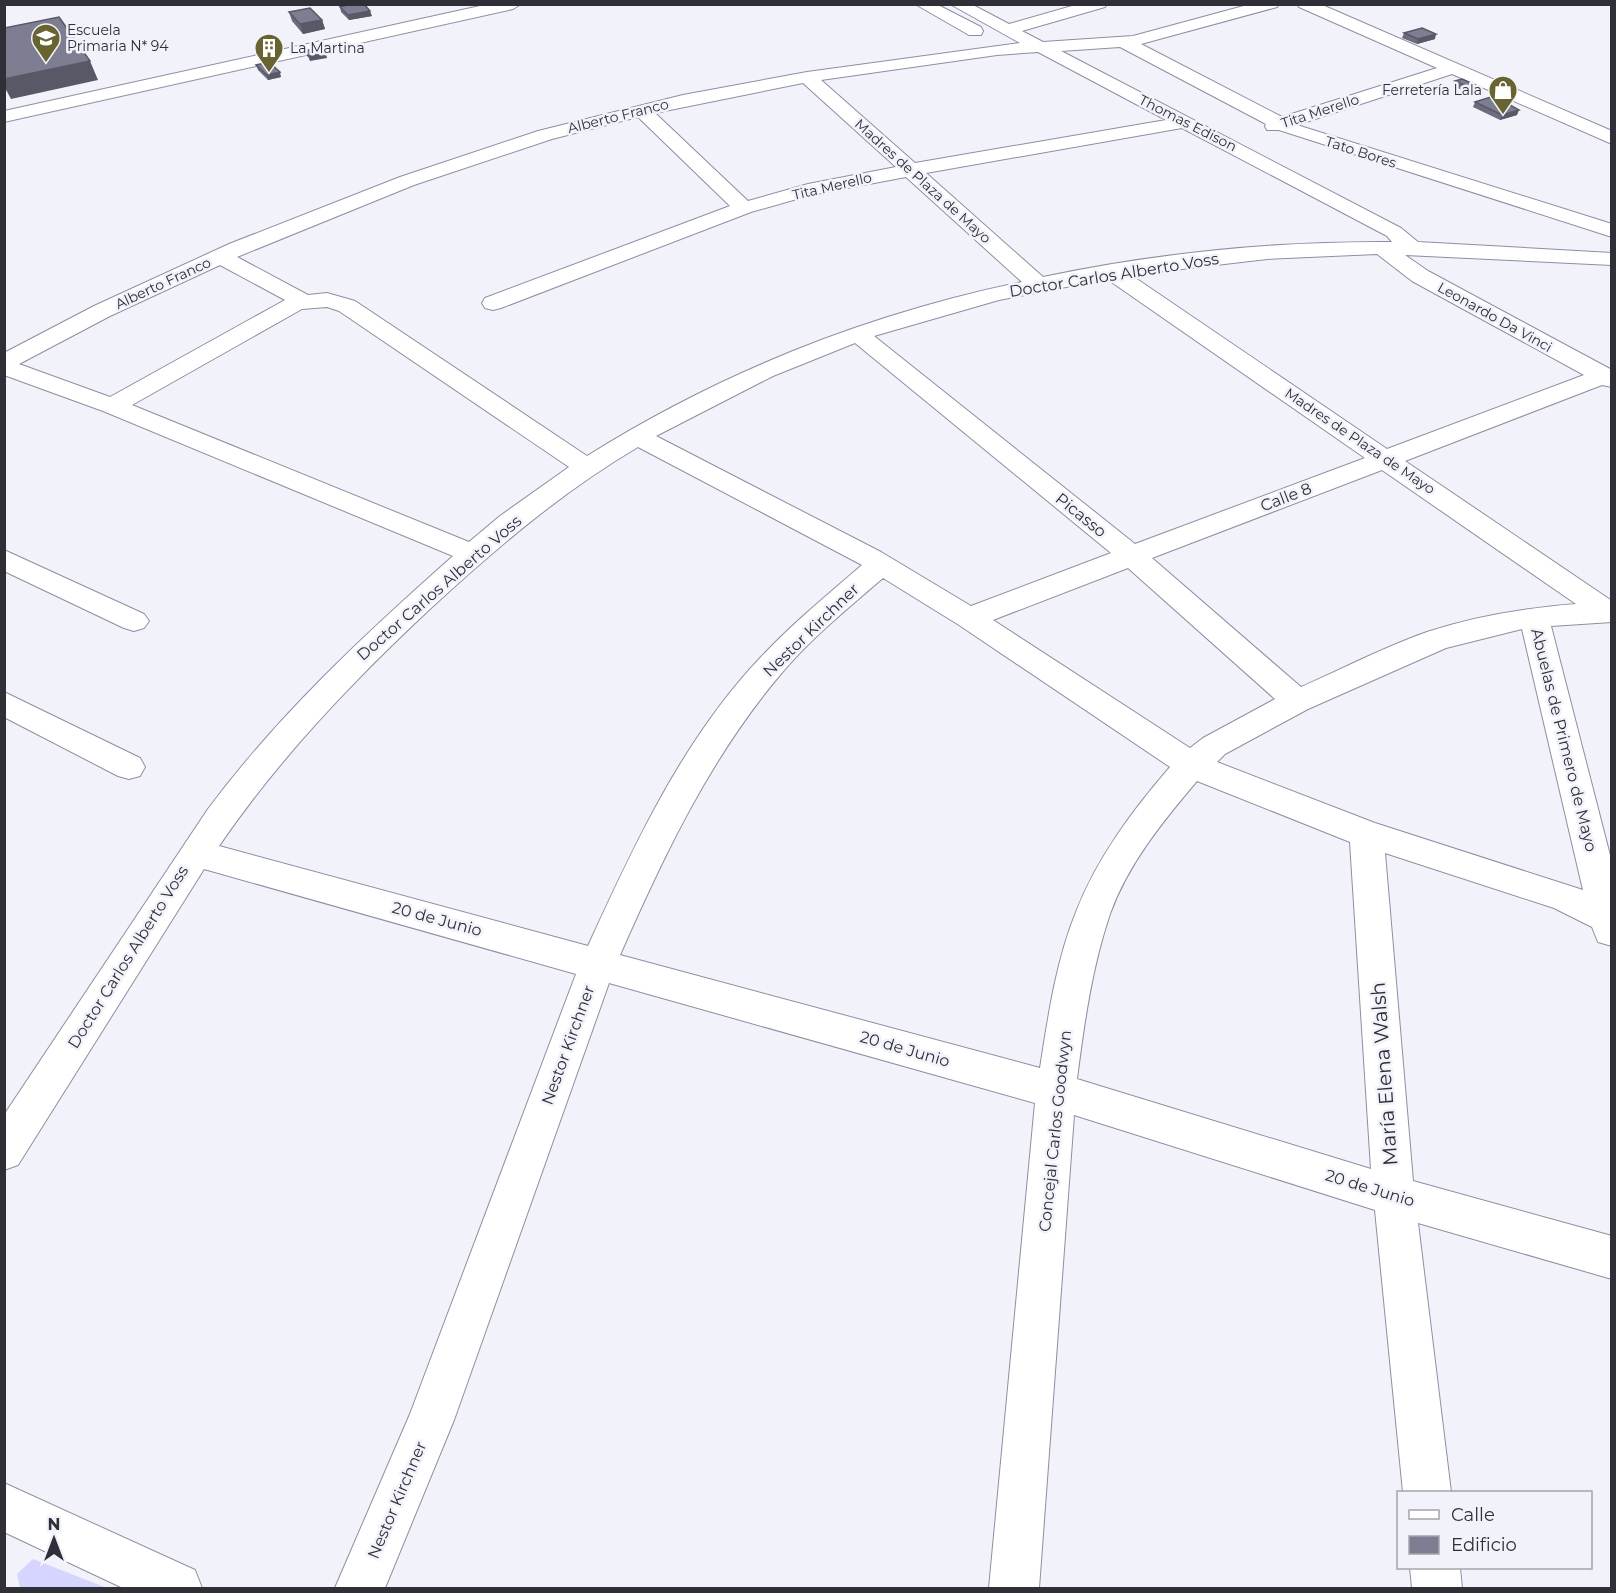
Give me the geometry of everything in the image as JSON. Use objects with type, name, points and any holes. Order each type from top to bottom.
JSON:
[{"type":"street","points":[[4,117],[513,4]]},
{"type":"street","points":[[923,4],[976,32],[998,50]]},
{"type":"street","name":"Thomas Edison","points":[[957,4],[1394,232],[1413,249]]},
{"type":"street","points":[[1005,30],[1099,4]]},
{"type":"street","name":"Alberto Franco","points":[[4,365],[102,311],[221,256],[338,208],[469,159],[544,135],[641,110],[737,89],[807,77],[998,50],[1123,42],[1271,4]]},
{"type":"street","points":[[1305,4],[1611,138]]},
{"type":"street","points":[[1327,13],[1349,8]]},
{"type":"street","name":"Tato Bores","points":[[1123,42],[1280,124],[1611,231]]},
{"type":"street","name":"Tita Merello","points":[[1223,141],[1451,69]]},
{"type":"street","name":"Madres de Plaza de Mayo","points":[[807,77],[1039,285]]},
{"type":"street","points":[[641,110],[744,208]]},
{"type":"street","name":"Tita Merello","points":[[493,303],[744,208],[808,190],[1186,122]]},
{"type":"street","name":"Doctor Carlos Alberto Voss","points":[[4,1152],[195,853],[273,749],[363,653],[513,520],[588,468],[669,419],[754,376],[859,335],[954,305],[1039,285],[1112,272],[1232,256],[1338,249],[1413,249],[1611,259]]},
{"type":"street","name":"Leonardo Da Vinci","points":[[1383,249],[1420,276],[1607,378]]},
{"type":"street","points":[[221,256],[305,302]]},
{"type":"street","name":"Madres de Plaza de Mayo","points":[[1112,272],[1609,612]]},
{"type":"street","points":[[112,406],[283,310],[305,302],[331,299],[347,306],[588,468]]},
{"type":"street","name":"Picasso","points":[[859,335],[1132,556],[1297,701]]},
{"type":"street","points":[[4,365],[112,406],[473,554]]},
{"type":"street","name":"Calle 8","points":[[969,618],[1386,459],[1607,378]]},
{"type":"street","points":[[639,437],[881,564],[969,618],[1191,765],[1365,834],[1565,897],[1610,924]]},
{"type":"street","points":[[4,560],[134,621]]},
{"type":"street","name":"Nestor Kirchner","points":[[360,1588],[431,1420],[598,964],[678,798],[715,736],[770,666],[816,620],[881,564]]},
{"type":"street","name":"Concejal Carlos Goodwyn","points":[[1014,1588],[1056,1091],[1065,1028],[1080,957],[1093,913],[1112,872],[1151,812],[1191,765],[1214,746],[1297,701],[1436,640],[1479,628],[1534,617],[1609,612]]},
{"type":"street","name":"Abuelas de Primero de Mayo","points":[[1534,617],[1610,924]]},
{"type":"street","points":[[4,703],[129,767]]},
{"type":"street","name":"María Elena Walsh","points":[[1365,834],[1394,1196],[1426,1491]]},
{"type":"street","name":"20 de Junio","points":[[195,853],[1056,1091],[1394,1196],[1611,1258]]},
{"type":"street","points":[[4,1507],[177,1588]]},
{"type":"street","points":[[1435,1569],[1437,1588]]},
{"type":"shaded area","points":[[33,1559],[107,1588],[20,1588],[17,1574]]},
{"type":"building","points":[[364,4],[370,11],[348,15],[340,7]]},
{"type":"building","points":[[310,8],[322,20],[300,24],[289,12]]},
{"type":"building","points":[[59,17],[90,61],[4,79],[4,28]]},
{"type":"building","points":[[1422,28],[1436,34],[1418,39],[1404,33]]},
{"type":"building","points":[[322,47],[326,53],[308,56],[304,51]]},
{"type":"building","points":[[269,62],[280,72],[267,75],[256,65]]},
{"type":"building","points":[[1462,79],[1480,87],[1473,89],[1455,81]]},
{"type":"building","points":[[1494,96],[1519,110],[1502,115],[1475,102]]},
{"type":"place","name":"Escuela Primaria N* 94","points":[[46,64]]},
{"type":"place","name":"La Martina","points":[[269,74]]},
{"type":"place","name":"Ferretería Lala","points":[[1503,116]]}]
